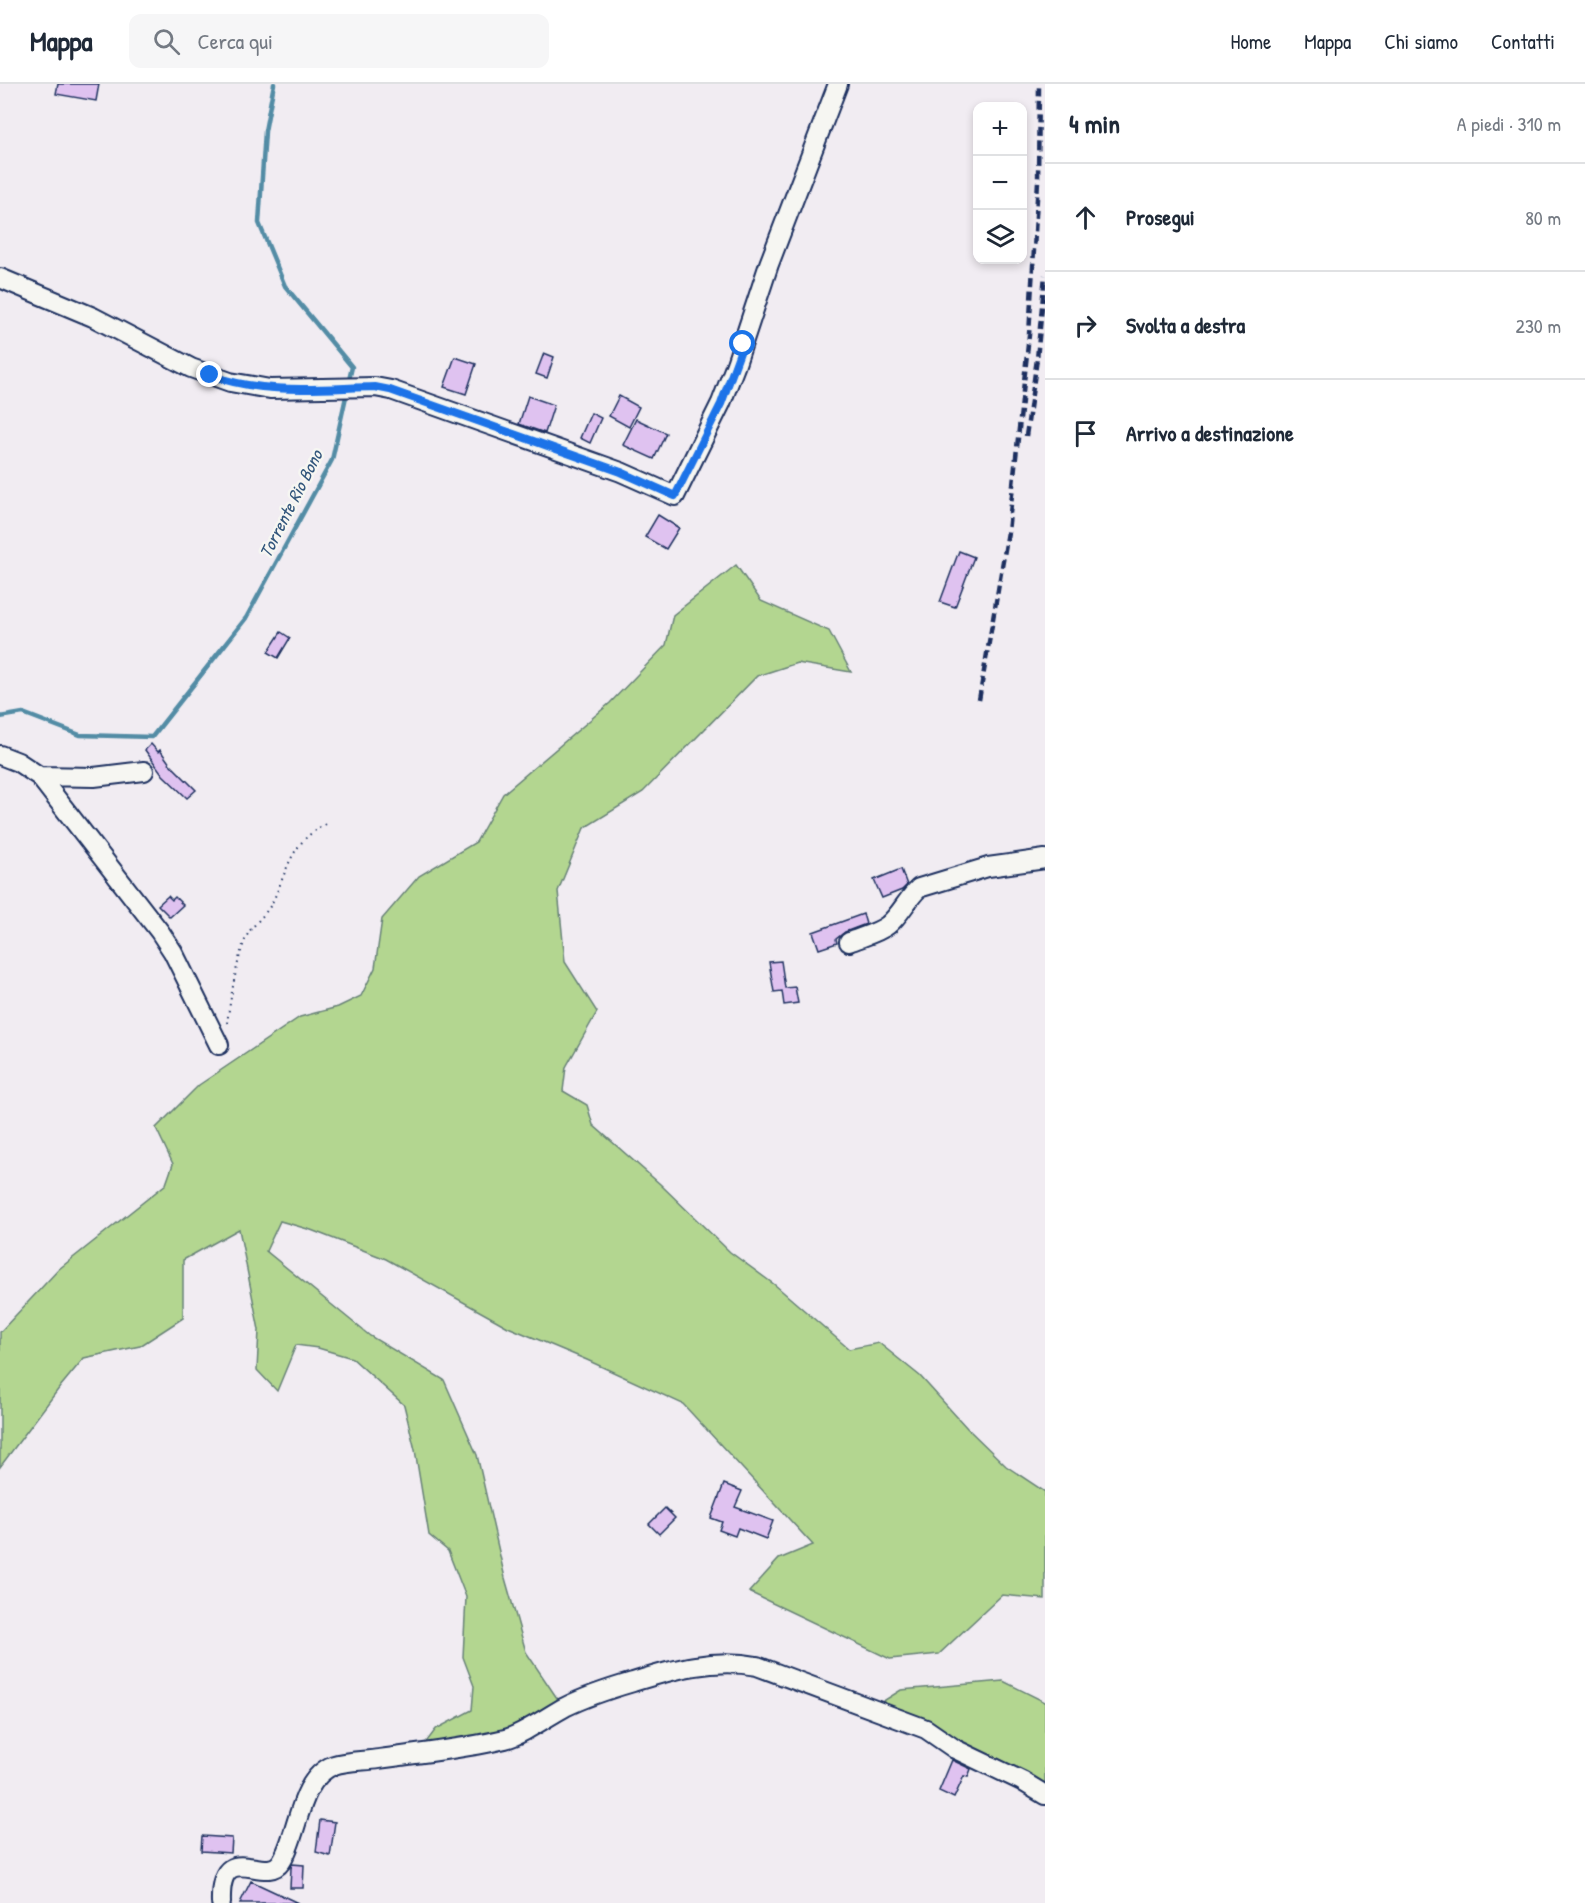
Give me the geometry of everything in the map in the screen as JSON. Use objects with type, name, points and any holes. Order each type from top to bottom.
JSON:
[{"type":"street","points":[[0,278],[93,317],[191,368],[230,382],[270,388],[375,387],[390,390],[621,472],[675,496],[721,404],[769,264],[838,84]]},
{"type":"street","points":[[0,754],[18,762],[39,776],[173,952],[219,1045]]},
{"type":"street","points":[[39,776],[94,777],[144,771]]},
{"type":"street","points":[[849,942],[886,927],[919,888],[988,867],[1045,859]]},
{"type":"street","points":[[221,1903],[221,1886],[225,1875],[233,1868],[243,1865],[268,1870],[278,1867],[285,1856],[302,1802],[317,1777],[334,1765],[507,1739],[590,1695],[673,1669],[700,1664],[738,1662],[758,1666],[915,1725],[934,1734],[955,1749],[1022,1781],[1045,1795]]},
{"type":"path","points":[[219,1045],[224,1038],[233,988],[243,946],[249,933],[263,918],[273,901],[281,879],[300,843],[311,832],[326,825]]},
{"type":"green space","points":[[736,565],[761,601],[829,631],[851,672],[797,663],[757,676],[643,792],[584,828],[558,891],[565,962],[597,1012],[566,1067],[563,1091],[587,1105],[593,1125],[660,1184],[730,1252],[775,1285],[849,1349],[879,1343],[920,1376],[967,1428],[1006,1466],[1045,1492],[1045,1599],[1002,1595],[939,1654],[890,1659],[749,1592],[779,1559],[813,1545],[683,1404],[508,1327],[386,1259],[311,1230],[280,1221],[266,1251],[370,1336],[444,1380],[477,1455],[505,1578],[526,1652],[561,1704],[513,1730],[421,1749],[436,1729],[472,1710],[474,1686],[463,1657],[466,1597],[448,1551],[429,1535],[415,1450],[404,1405],[352,1358],[318,1348],[296,1345],[277,1391],[257,1370],[259,1330],[239,1229],[183,1260],[183,1318],[140,1346],[84,1358],[0,1467],[0,1332],[59,1269],[166,1184],[173,1164],[156,1128],[199,1085],[300,1017],[338,1007],[361,996],[375,968],[382,919],[419,876],[476,842],[503,794],[610,703],[666,645],[673,615]]},
{"type":"green space","points":[[1003,1681],[1045,1702],[1045,1789],[877,1705],[901,1690]]},
{"type":"building","points":[[58,84],[99,84],[96,101],[56,94]]},
{"type":"building","points":[[544,353],[554,357],[547,378],[536,374]]},
{"type":"building","points":[[455,357],[476,364],[466,394],[444,387]]},
{"type":"building","points":[[528,396],[554,405],[545,433],[519,424]]},
{"type":"building","points":[[619,396],[639,407],[629,427],[609,416]]},
{"type":"building","points":[[591,413],[601,418],[590,443],[580,438]]},
{"type":"building","points":[[636,419],[666,433],[654,459],[623,445]]},
{"type":"building","points":[[658,515],[679,528],[666,549],[645,537]]},
{"type":"building","points":[[959,551],[974,557],[955,607],[940,602]]},
{"type":"building","points":[[281,632],[290,638],[278,658],[268,652]]},
{"type":"building","points":[[151,744],[158,752],[160,750],[170,764],[196,790],[187,798],[163,775],[145,750]]},
{"type":"building","points":[[901,869],[907,885],[902,890],[882,898],[874,880]]},
{"type":"building","points":[[168,896],[172,900],[175,897],[183,905],[170,917],[158,905]]},
{"type":"building","points":[[863,914],[866,924],[845,932],[836,939],[837,943],[819,949],[813,932]]},
{"type":"building","points":[[781,961],[785,988],[795,987],[798,1003],[784,1005],[782,991],[774,992],[769,962]]},
{"type":"building","points":[[724,1484],[742,1491],[735,1507],[773,1521],[766,1539],[738,1528],[735,1536],[719,1530],[722,1522],[711,1518]]},
{"type":"building","points":[[665,1508],[675,1518],[659,1534],[649,1524]]},
{"type":"building","points":[[952,1760],[971,1769],[968,1777],[964,1776],[954,1798],[939,1791]]},
{"type":"building","points":[[320,1820],[335,1822],[330,1856],[316,1852]]},
{"type":"building","points":[[202,1836],[232,1838],[231,1853],[201,1851]]},
{"type":"building","points":[[292,1864],[304,1865],[303,1888],[290,1888]]},
{"type":"building","points":[[251,1881],[298,1903],[240,1903]]},
{"type":"waterway","name":"Torrente Rio Bono","points":[[274,84],[265,131],[259,223],[285,286],[352,367],[348,384]]},
{"type":"waterway","name":"Torrente Rio Bono","points":[[0,717],[23,713],[80,735],[152,737],[246,618],[332,460],[347,392]]},
{"type":"railway","points":[[979,700],[1008,532],[1029,335],[1038,181],[1039,84]]},
{"type":"railway","points":[[1026,436],[1037,359],[1045,275]]},
{"type":"route","points":[[210,375],[230,382],[270,388],[375,387],[390,390],[621,472],[675,496],[721,404],[743,344]]}]
